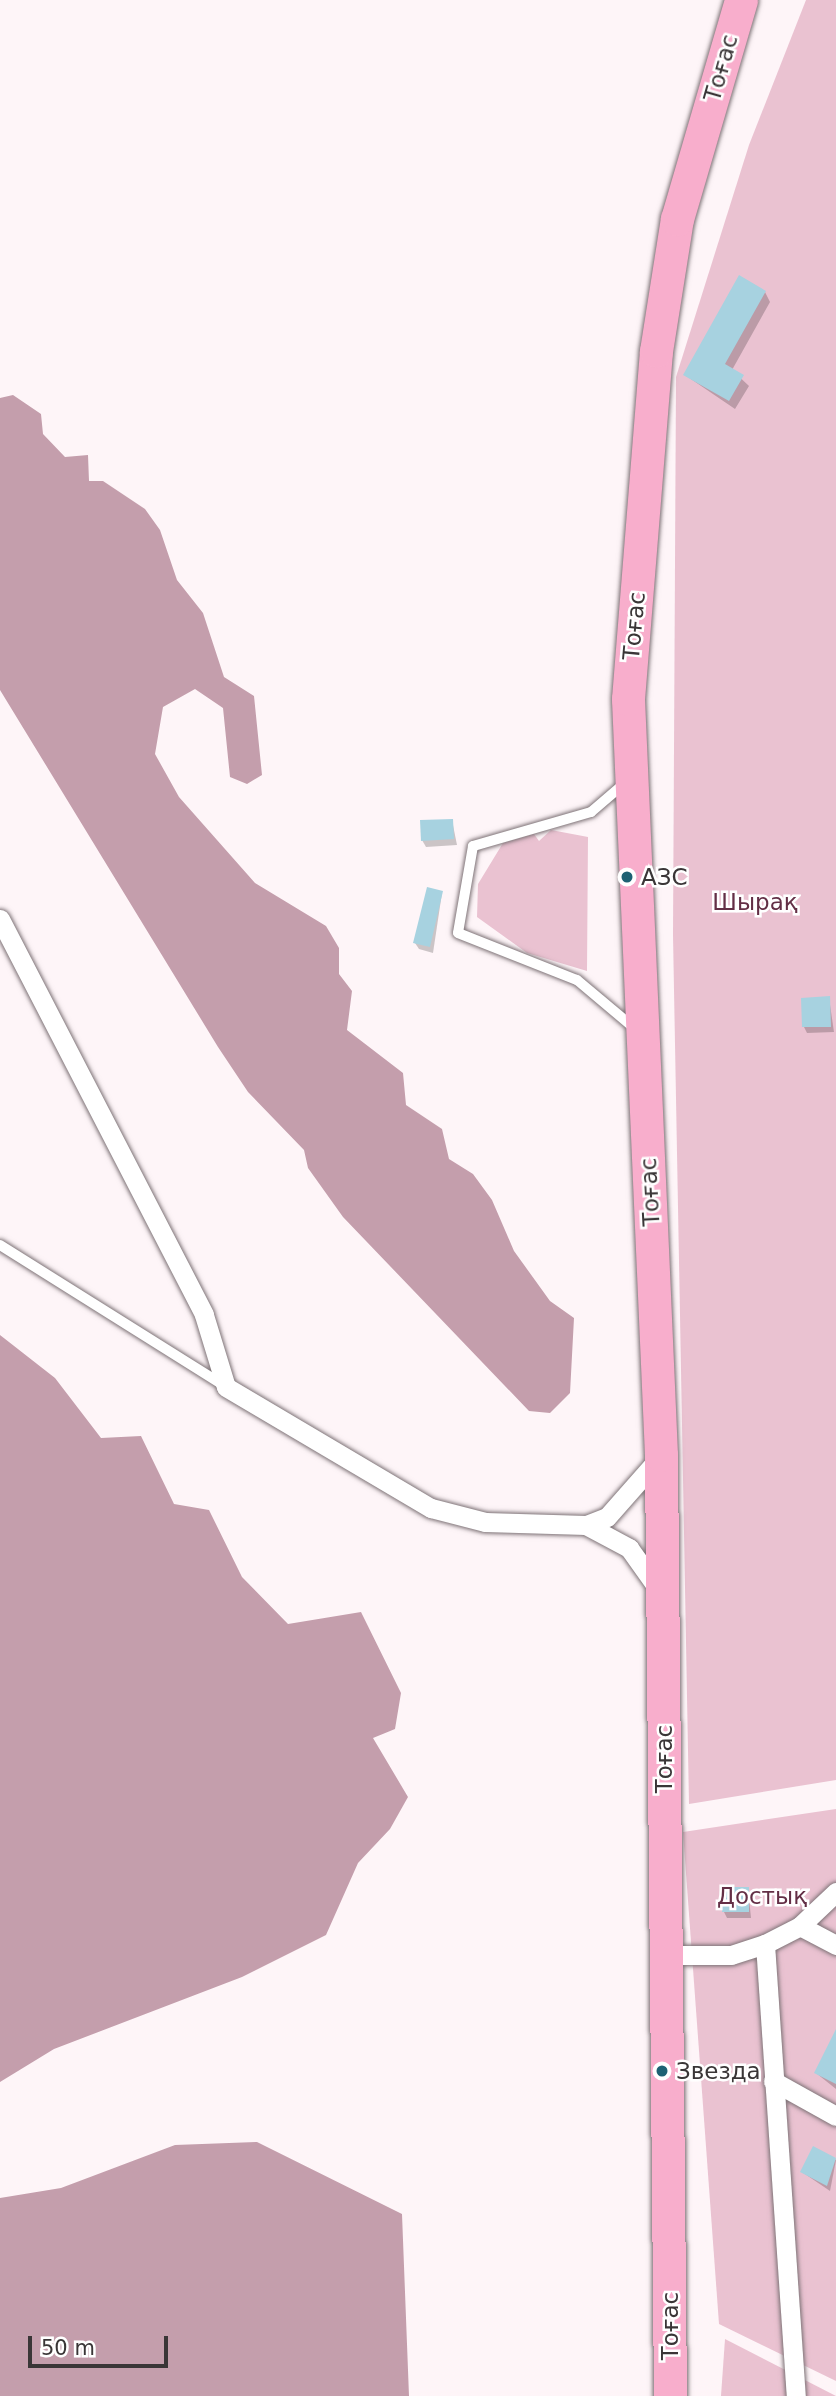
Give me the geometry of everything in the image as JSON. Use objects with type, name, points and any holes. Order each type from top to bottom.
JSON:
[{"type":"highway","name":"Тоғас","points":[[670,2396],[661,1455],[628,699],[656,351],[677,219],[741,0]]},
{"type":"street","points":[[0,919],[204,1315],[226,1387],[431,1508],[485,1522],[586,1525],[607,1517],[661,1455]]},
{"type":"street","points":[[586,1525],[629,1548],[663,1596]]},
{"type":"street","points":[[667,1955],[731,1955],[765,1944],[800,1926],[836,1892]]},
{"type":"street","points":[[800,1926],[836,1945]]},
{"type":"street","points":[[765,1944],[796,2396]]},
{"type":"street","points":[[774,2081],[836,2116]]},
{"type":"lane","points":[[631,778],[590,812],[473,846],[458,933],[577,980],[643,1036]]},
{"type":"lane","points":[[0,1245],[226,1387]]},
{"type":"green space","name":"Шырақ","points":[[806,0],[836,0],[836,1780],[689,1804],[673,935],[676,377],[749,145]]},
{"type":"green space","points":[[551,830],[588,837],[587,971],[527,953],[477,917],[478,884],[503,843],[534,834],[539,841]]},
{"type":"green space","name":"Достық","points":[[836,1809],[836,2381],[719,2324],[683,1832]]},
{"type":"green space","points":[[725,2339],[836,2396],[721,2396]]},
{"type":"shaded area","points":[[13,395],[41,414],[43,434],[65,457],[88,455],[89,481],[103,481],[145,509],[160,530],[177,580],[203,613],[224,677],[254,696],[262,775],[247,784],[230,777],[223,708],[195,689],[163,707],[155,754],[179,797],[255,883],[326,926],[339,948],[339,974],[352,991],[347,1030],[403,1073],[406,1105],[442,1129],[449,1159],[473,1174],[492,1200],[514,1251],[550,1301],[574,1318],[570,1393],[550,1413],[529,1411],[343,1217],[308,1168],[304,1150],[248,1092],[218,1047],[0,690],[0,398]]},
{"type":"shaded area","points":[[0,1335],[55,1378],[101,1438],[141,1436],[174,1504],[209,1510],[242,1577],[288,1624],[361,1612],[401,1693],[395,1729],[373,1738],[408,1797],[390,1829],[358,1863],[326,1935],[242,1977],[54,2049],[0,2082]]},
{"type":"shaded area","points":[[257,2142],[402,2214],[409,2396],[0,2396],[0,2198],[61,2188],[175,2145]]},
{"type":"building","points":[[739,275],[766,291],[725,364],[744,375],[729,401],[683,375]]},
{"type":"building","points":[[453,819],[454,839],[421,841],[420,820]]},
{"type":"building","points":[[427,887],[443,891],[430,947],[413,943]]},
{"type":"building","points":[[830,996],[831,1027],[802,1027],[801,998]]},
{"type":"building","points":[[722,1887],[749,1887],[749,1912],[722,1912]]},
{"type":"building","points":[[836,2029],[836,2084],[814,2073]]},
{"type":"building","points":[[813,2146],[836,2158],[827,2186],[800,2172]]},
{"type":"place","name":"АЗС","points":[[627,877]]},
{"type":"place","name":"Звезда","points":[[662,2071]]}]
